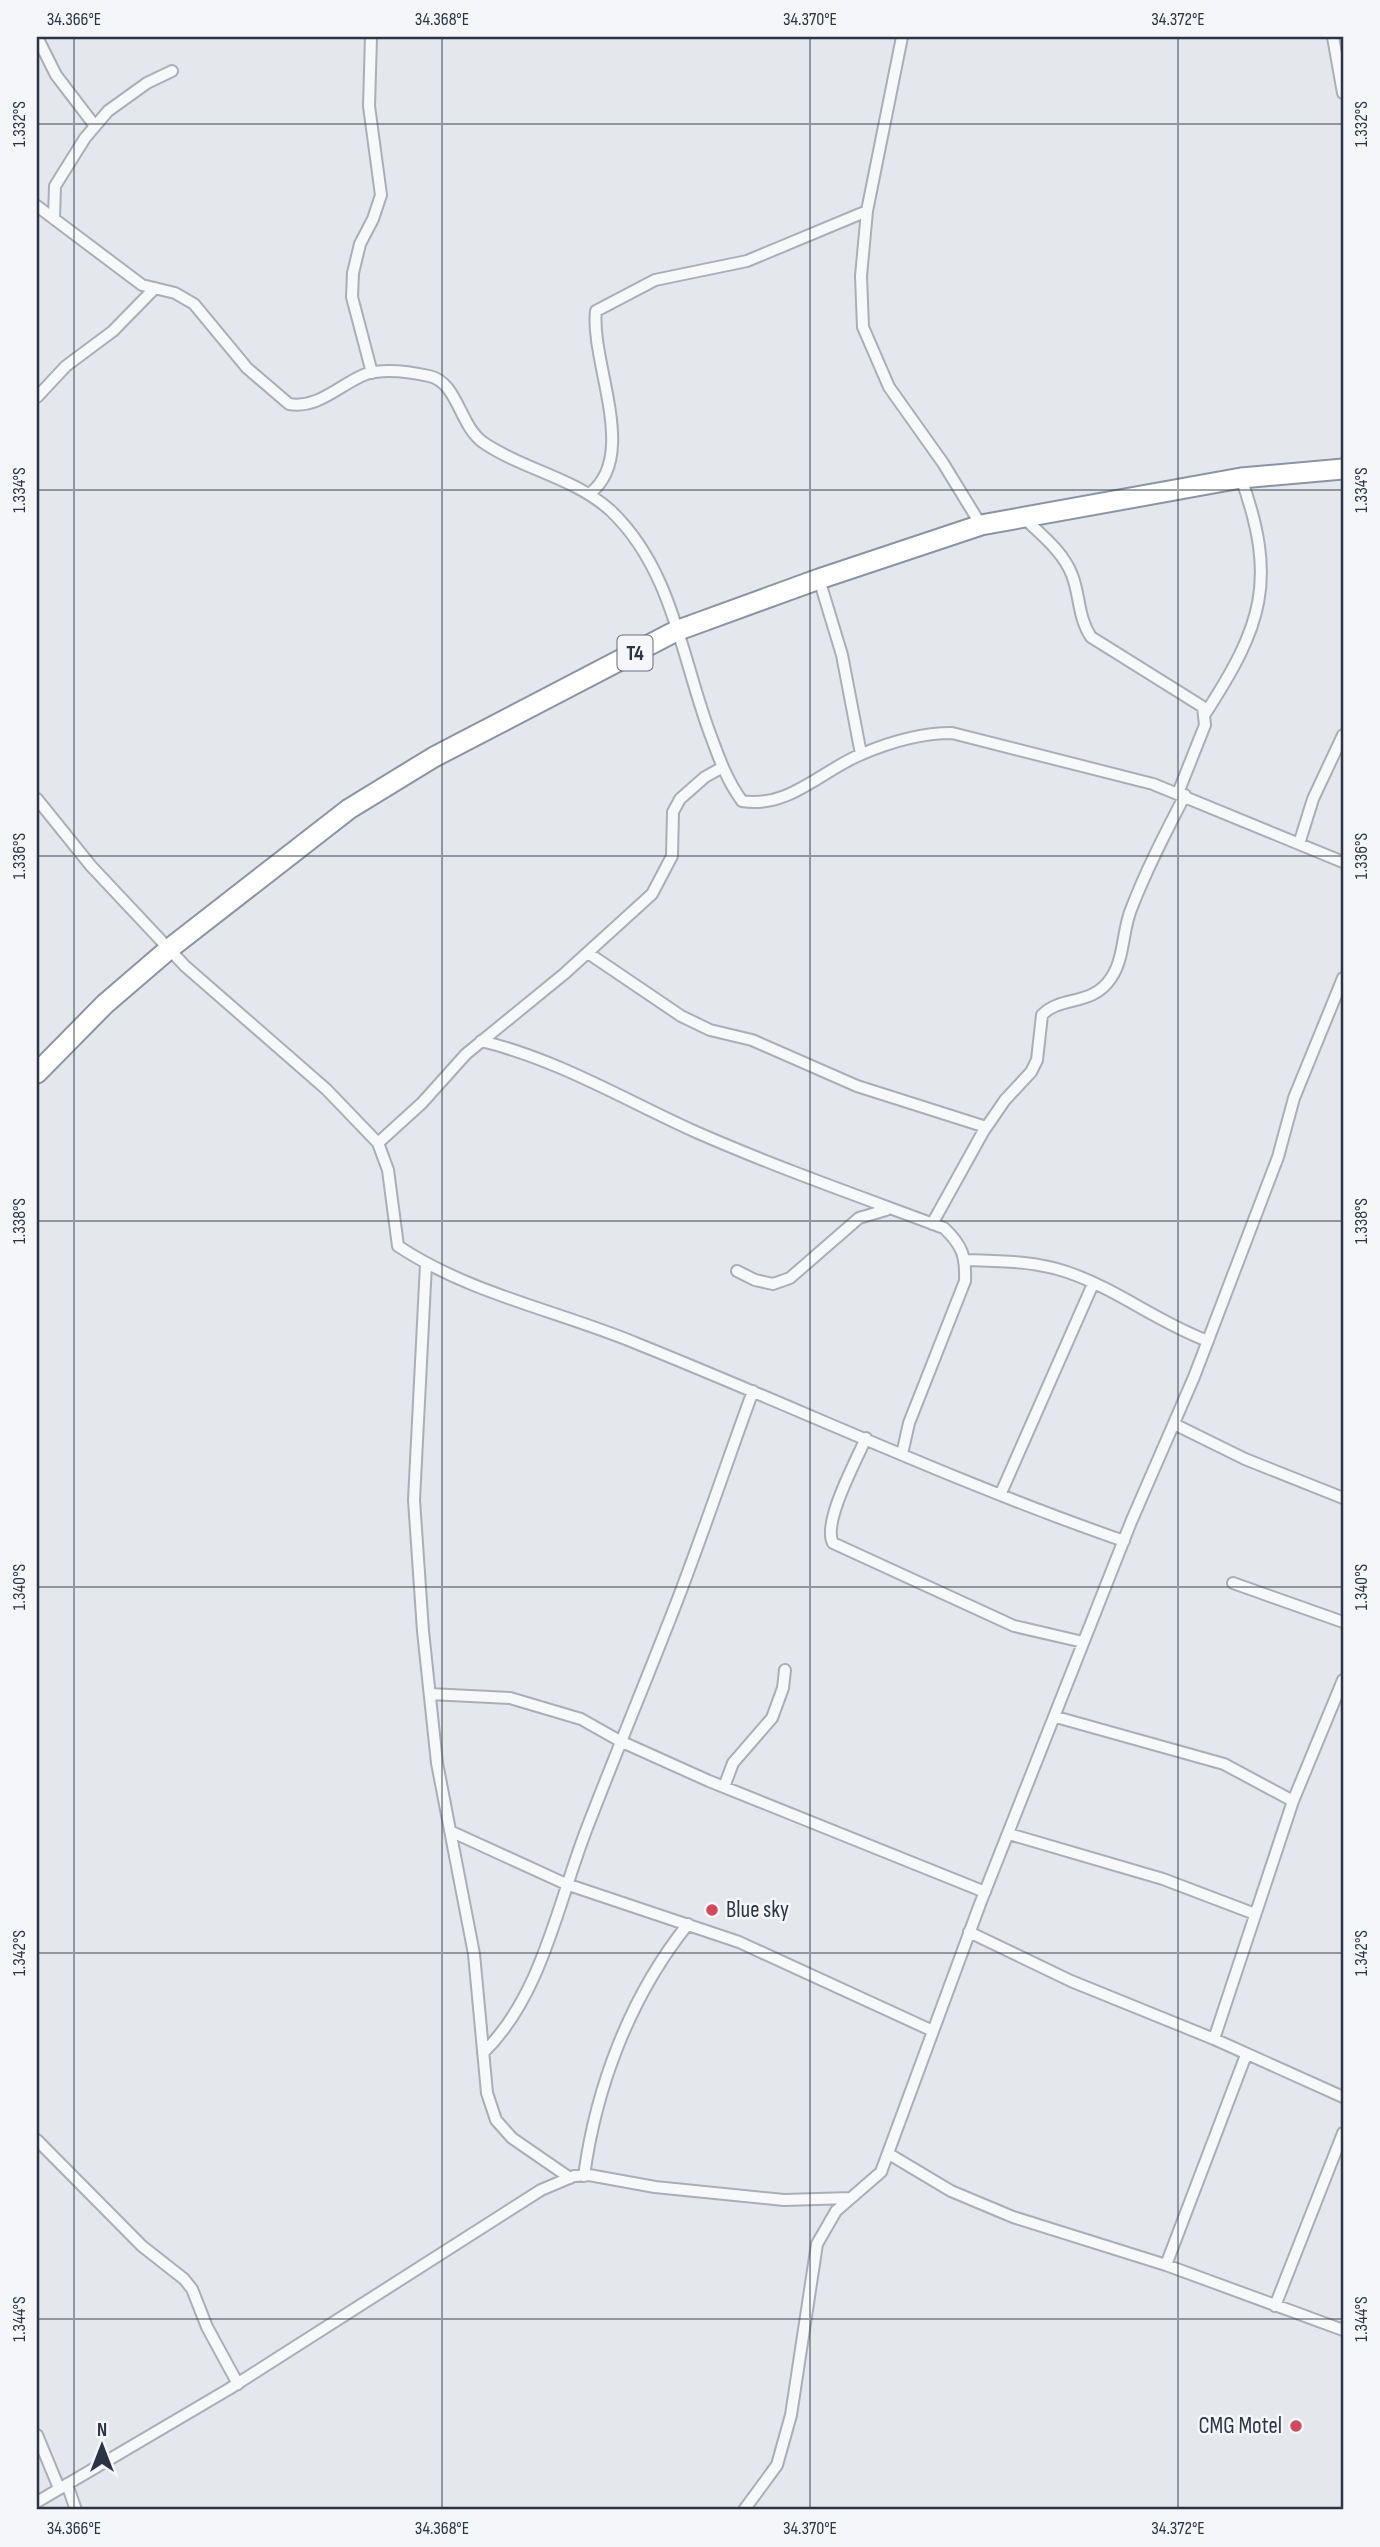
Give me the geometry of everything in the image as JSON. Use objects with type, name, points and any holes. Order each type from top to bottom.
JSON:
[{"type":"highway","name":"T4","points":[[37,1073],[105,1004],[170,949],[349,809],[434,757],[676,631],[819,579],[981,525],[1241,478],[1343,469]]},
{"type":"street","points":[[37,37],[56,75],[95,126]]},
{"type":"street","points":[[371,37],[369,106],[381,195],[373,219],[360,244],[353,272],[352,296],[372,373]]},
{"type":"street","points":[[902,37],[867,211],[861,276],[863,327],[889,387],[943,463],[981,525]]},
{"type":"street","points":[[1333,37],[1343,93]]},
{"type":"street","points":[[54,219],[55,186],[95,126],[108,111],[147,83],[172,71]]},
{"type":"street","points":[[37,206],[142,285],[182,295],[194,304],[247,368],[289,404],[312,403],[372,373],[385,371],[439,379],[449,387],[463,420],[481,441],[589,494],[611,511],[653,564],[723,767],[742,801],[757,803],[794,792],[861,754],[926,733],[952,733],[1182,794],[1343,862]]},
{"type":"street","points":[[589,494],[602,485],[609,466],[611,437],[610,407],[594,329],[596,311],[655,280],[747,261],[867,211]]},
{"type":"street","points":[[37,397],[66,366],[113,331],[155,288]]},
{"type":"street","points":[[932,1224],[986,1127],[1005,1100],[1031,1072],[1037,1060],[1042,1015],[1057,1004],[1090,997],[1111,978],[1119,963],[1131,908],[1182,794],[1205,725],[1205,714],[1238,663],[1257,613],[1261,550],[1254,512],[1241,478]]},
{"type":"street","points":[[1023,517],[1065,560],[1073,577],[1084,627],[1091,636],[1196,701],[1205,714]]},
{"type":"street","points":[[819,579],[842,655],[861,754]]},
{"type":"street","points":[[1299,845],[1313,799],[1343,735]]},
{"type":"street","points":[[378,1143],[422,1103],[481,1041],[588,953],[652,894],[672,856],[673,812],[680,799],[705,777],[723,767]]},
{"type":"street","points":[[37,799],[91,866],[204,985],[326,1089],[378,1143],[388,1170],[398,1246],[426,1264],[620,1336],[902,1454],[1124,1541]]},
{"type":"street","points":[[588,953],[681,1016],[710,1030],[752,1040],[856,1086],[986,1127]]},
{"type":"street","points":[[744,2510],[777,2465],[791,2415],[817,2244],[836,2211],[881,2172],[889,2154],[910,2088],[969,1932],[1056,1717],[1083,1642],[1208,1341],[1278,1157],[1294,1098],[1343,978]]},
{"type":"street","points":[[481,1041],[543,1059],[690,1129],[887,1210],[944,1228],[960,1242],[966,1260],[960,1301],[920,1393],[902,1454]]},
{"type":"street","points":[[737,1271],[755,1280],[773,1284],[790,1278],[859,1218],[887,1210]]},
{"type":"street","points":[[966,1260],[1022,1262],[1067,1272],[1182,1332],[1208,1341]]},
{"type":"street","points":[[426,1264],[414,1500],[437,1763],[474,1954],[487,2093],[496,2120],[512,2138],[569,2178]]},
{"type":"street","points":[[1001,1493],[1093,1284]]},
{"type":"street","points":[[483,2053],[497,2040],[518,2007],[538,1964],[620,1741],[680,1595],[753,1391]]},
{"type":"street","points":[[1174,1424],[1245,1460],[1343,1497]]},
{"type":"street","points":[[866,1438],[831,1520],[829,1535],[833,1543],[1014,1626],[1083,1642]]},
{"type":"street","points":[[1233,1583],[1343,1622]]},
{"type":"street","points":[[724,1787],[733,1763],[772,1718],[783,1688],[785,1670]]},
{"type":"street","points":[[1214,2039],[1293,1801],[1343,1680]]},
{"type":"street","points":[[430,1694],[482,1695],[549,1708],[582,1719],[620,1741],[724,1787],[985,1892]]},
{"type":"street","points":[[1056,1717],[1224,1764],[1293,1801]]},
{"type":"street","points":[[450,1831],[566,1884],[739,1942],[933,2031]]},
{"type":"street","points":[[1009,1834],[1163,1879],[1255,1914]]},
{"type":"street","points":[[584,2175],[593,2127],[628,2019],[660,1959],[688,1924]]},
{"type":"street","points":[[969,1932],[1071,1981],[1214,2039],[1343,2097]]},
{"type":"street","points":[[1166,2266],[1246,2055]]},
{"type":"street","points":[[1275,2306],[1343,2133]]},
{"type":"street","points":[[37,2140],[142,2246],[184,2279],[238,2384]]},
{"type":"street","points":[[889,2154],[951,2191],[1013,2217],[1166,2266],[1343,2330]]},
{"type":"street","points":[[37,2502],[238,2384],[541,2190],[569,2178],[584,2175],[668,2188],[784,2200],[851,2198]]},
{"type":"street","points":[[37,2435],[76,2510]]},
{"type":"place","name":"Blue sky","points":[[712,1910]]},
{"type":"place","name":"CMG Motel","points":[[1296,2426]]}]
